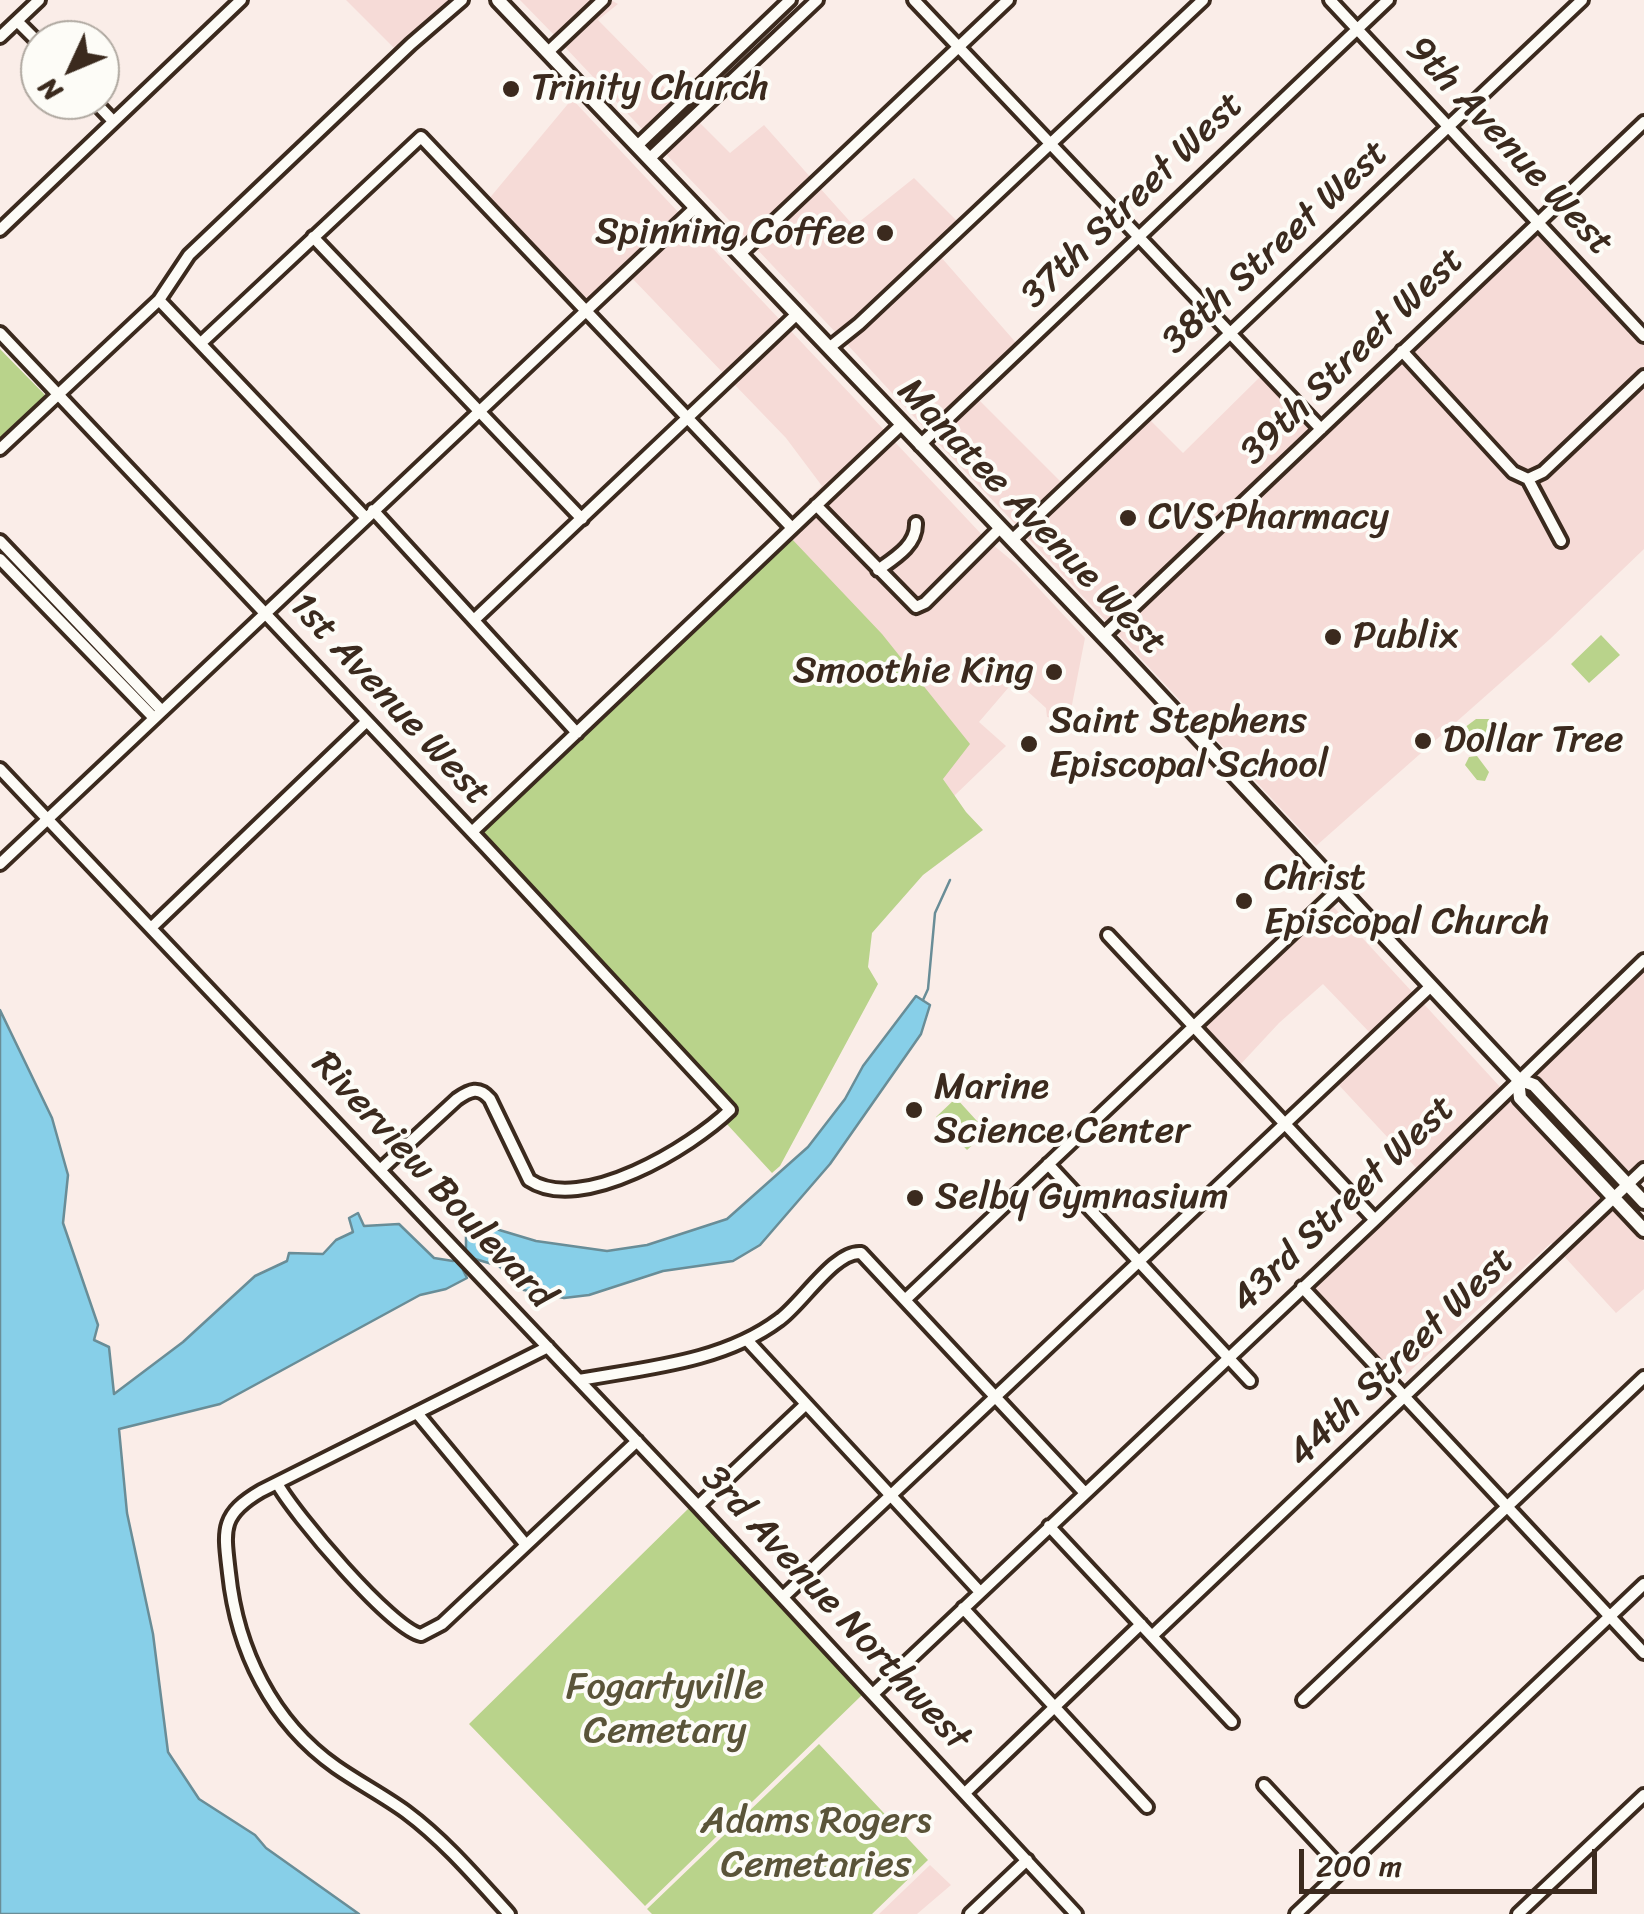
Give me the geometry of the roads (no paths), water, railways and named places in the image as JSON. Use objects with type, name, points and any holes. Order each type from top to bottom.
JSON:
[{"type":"main road","name":"Manatee Avenue West","points":[[498,0],[1104,636],[1518,1079],[1534,1085],[1644,1202]]},
{"type":"main road","name":"Manatee Avenue West","points":[[1518,1079],[1520,1098],[1644,1230]]},
{"type":"street","points":[[0,37],[39,0]]},
{"type":"street","points":[[0,230],[241,0]]},
{"type":"street","points":[[0,449],[159,300],[189,255],[462,0]]},
{"type":"street","points":[[548,52],[603,0]]},
{"type":"street","points":[[636,146],[790,0]]},
{"type":"street","points":[[649,159],[817,0]]},
{"type":"street","points":[[914,0],[1321,429]]},
{"type":"street","points":[[740,254],[1008,0]]},
{"type":"street","points":[[829,348],[1202,0]]},
{"type":"street","name":"9th Avenue West","points":[[1330,0],[1644,336]]},
{"type":"street","name":"37th Street West","points":[[920,445],[1388,0]]},
{"type":"street","name":"38th Street West","points":[[1012,540],[1582,0]]},
{"type":"street","name":"39th Street West","points":[[1104,636],[1644,122]]},
{"type":"street","points":[[201,343],[421,137],[792,528]]},
{"type":"street","points":[[0,864],[695,208]]},
{"type":"street","points":[[314,237],[582,519]]},
{"type":"street","points":[[159,300],[474,620],[577,732]]},
{"type":"street","points":[[474,620],[797,314]]},
{"type":"street","name":"1st Avenue West","points":[[0,333],[730,1110],[690,1144],[647,1168],[610,1181],[555,1188],[529,1180],[490,1100],[481,1091],[472,1090],[457,1099],[380,1170]]},
{"type":"street","points":[[1402,351],[1513,472],[1528,479],[1561,540]]},
{"type":"street","points":[[1528,479],[1542,472],[1644,376]]},
{"type":"street","points":[[472,832],[901,425]]},
{"type":"street","points":[[816,505],[912,606],[923,605],[1000,528]]},
{"type":"street","points":[[878,570],[912,542],[916,523]]},
{"type":"street","points":[[0,541],[158,714]]},
{"type":"street","points":[[0,558],[158,714]]},
{"type":"street","points":[[152,927],[368,721]]},
{"type":"street","name":"Riverview Boulevard","points":[[0,768],[548,1348],[243,1501],[226,1526],[231,1592],[239,1630],[268,1694],[286,1720],[318,1753],[430,1831],[509,1914]]},
{"type":"street","points":[[904,1300],[1340,888]]},
{"type":"street","points":[[1108,935],[1375,1220]]},
{"type":"street","name":"43rd Street West","points":[[873,1694],[1644,960]]},
{"type":"street","points":[[783,1597],[1432,986]]},
{"type":"street","points":[[1048,1164],[1250,1381]]},
{"type":"street","name":"44th Street West","points":[[1152,1636],[1644,1169]]},
{"type":"street","points":[[579,1380],[678,1362],[747,1340],[785,1316],[838,1261],[855,1252],[867,1258],[1084,1492]]},
{"type":"street","points":[[1302,1287],[1644,1653]]},
{"type":"street","points":[[747,1340],[980,1592]]},
{"type":"street","name":"3rd Avenue Northwest","points":[[548,1348],[1076,1914]]},
{"type":"street","points":[[1303,1700],[1644,1376]]},
{"type":"street","points":[[698,1506],[805,1406]]},
{"type":"street","points":[[417,1413],[526,1545]]},
{"type":"street","points":[[277,1483],[310,1528],[391,1616],[408,1631],[421,1634],[442,1624],[636,1441]]},
{"type":"street","points":[[1050,1526],[1232,1722]]},
{"type":"street","points":[[1296,1914],[1644,1584]]},
{"type":"street","points":[[963,1608],[1147,1808]]},
{"type":"street","points":[[965,1793],[1141,1624]]},
{"type":"street","points":[[1264,1784],[1342,1870]]},
{"type":"street","points":[[1518,1914],[1644,1794]]},
{"type":"street","points":[[970,1914],[1027,1860]]},
{"type":"water","points":[[916,996],[930,1005],[921,1034],[830,1164],[760,1245],[733,1261],[663,1271],[589,1295],[564,1298],[524,1290],[499,1266],[475,1259],[463,1270],[467,1278],[446,1289],[420,1295],[220,1404],[119,1429],[127,1513],[153,1634],[168,1752],[199,1799],[255,1835],[266,1848],[359,1914],[0,1914],[0,1010],[52,1118],[68,1175],[63,1223],[98,1325],[94,1340],[109,1347],[114,1394],[183,1342],[255,1276],[287,1261],[289,1253],[323,1254],[336,1240],[353,1232],[349,1218],[358,1213],[364,1226],[399,1224],[434,1258],[453,1261],[466,1248],[466,1229],[476,1223],[536,1241],[607,1251],[647,1245],[727,1219],[808,1147]]},
{"type":"waterway","points":[[923,1000],[928,989],[935,913],[950,880]]},
{"type":"place","name":"Trinity Church","points":[[511,89]]},
{"type":"place","name":"Spinning Coffee","points":[[885,233]]},
{"type":"place","name":"CVS Pharmacy","points":[[1128,518]]},
{"type":"place","name":"Publix","points":[[1333,637]]},
{"type":"place","name":"Smoothie King","points":[[1054,672]]},
{"type":"place","name":"Dollar Tree","points":[[1423,741]]},
{"type":"place","name":"Saint Stephens Episcopal School","points":[[1029,744]]},
{"type":"place","name":"Christ Episcopal Church","points":[[1244,901]]},
{"type":"place","name":"Marine Science Center","points":[[914,1110]]},
{"type":"place","name":"Selby Gymnasium","points":[[915,1198]]},
{"type":"park label","name":"Fogartyville Cemetary","points":[[665,1710]]},
{"type":"park label","name":"Adams Rogers Cemetaries","points":[[816,1844]]}]
